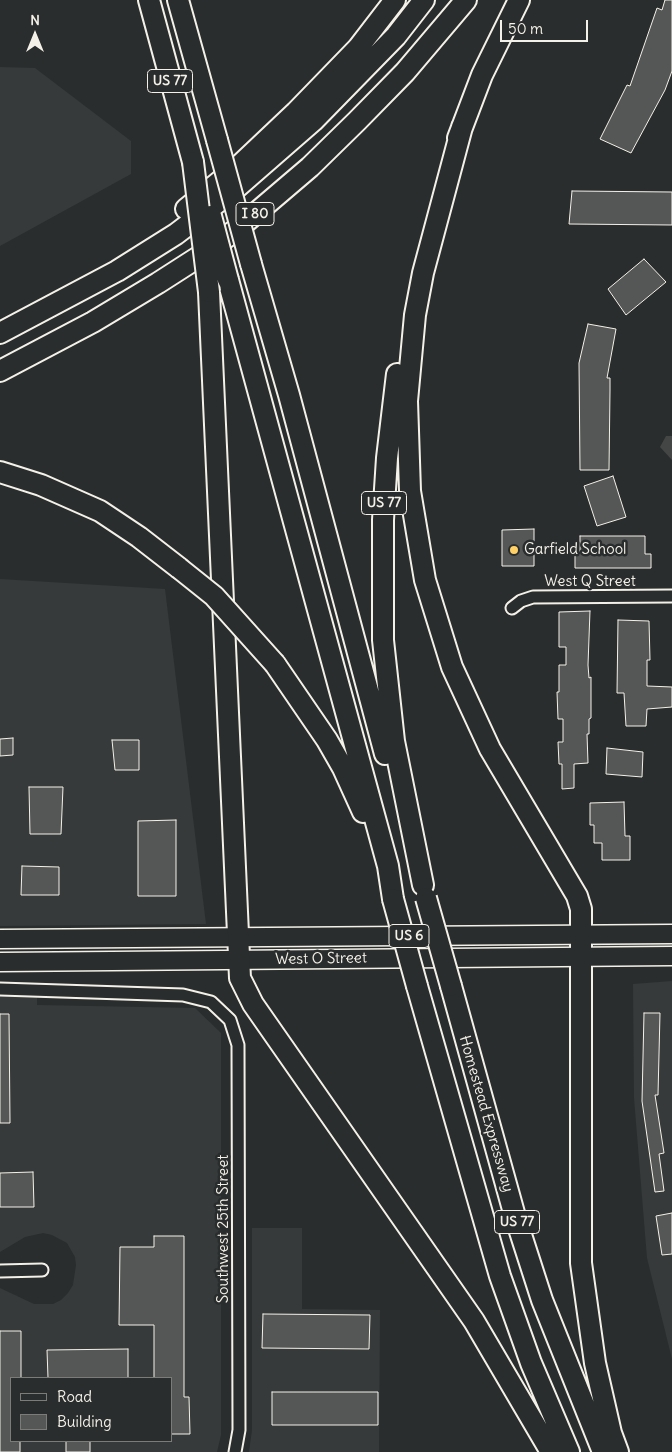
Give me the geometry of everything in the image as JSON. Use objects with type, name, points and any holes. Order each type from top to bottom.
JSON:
[{"type":"highway","name":"US 77","points":[[148,0],[193,162],[200,178],[388,866],[393,899]]},
{"type":"highway","points":[[178,0],[425,892]]},
{"type":"highway","points":[[40,314],[183,212],[240,165],[296,112],[358,48],[395,0]]},
{"type":"highway","name":"I 80","points":[[0,333],[40,314],[117,271],[176,234],[235,189],[313,121],[396,36],[424,0]]},
{"type":"highway","name":"I 80","points":[[0,371],[93,322],[158,283],[211,249],[248,220],[310,167],[357,121],[418,58],[466,0]]},
{"type":"highway","name":"US 77","points":[[425,892],[398,765],[386,681],[383,640],[383,520],[393,397],[405,326],[426,237],[444,176],[482,75],[519,0]]},
{"type":"highway","points":[[462,127],[423,273],[410,350],[407,448],[416,534],[425,580],[452,667],[490,749],[577,896],[581,909],[581,1263],[595,1363],[603,1400],[618,1452]]},
{"type":"highway","points":[[193,162],[209,292],[237,878],[240,978],[253,1004],[474,1321],[551,1452]]},
{"type":"highway","points":[[0,472],[41,485],[100,512],[139,537],[214,596],[276,664],[343,768],[363,813],[393,899]]},
{"type":"highway","name":"Homestead Expressway","points":[[425,892],[485,1116],[517,1222],[563,1354],[603,1452]]},
{"type":"highway","name":"Homestead Expressway","points":[[393,899],[500,1276],[531,1363],[569,1452]]},
{"type":"main road","name":"West O Street","points":[[0,939],[672,934]]},
{"type":"main road","name":"West O Street","points":[[0,962],[672,956]]},
{"type":"street","name":"West Q Street","points":[[512,608],[521,601],[533,597],[672,596]]},
{"type":"street","name":"Southwest 25th Street","points":[[0,989],[183,995],[211,1002],[230,1020],[238,1045],[239,1430],[235,1452]]},
{"type":"street","points":[[0,1271],[42,1270]]},
{"type":"shaded area","points":[[0,67],[35,68],[131,141],[131,174],[0,246]]},
{"type":"shaded area","points":[[666,436],[672,436],[672,460],[660,447]]},
{"type":"shaded area","points":[[0,579],[165,589],[206,924],[0,926]]},
{"type":"shaded area","points":[[672,942],[672,947],[594,948],[594,943]]},
{"type":"shaded area","points":[[672,981],[672,1359],[647,1258],[634,1098],[633,984]]},
{"type":"shaded area","points":[[0,996],[37,996],[37,1005],[195,1008],[221,1033],[221,1435],[217,1452],[0,1452],[0,1288],[34,1304],[53,1304],[61,1300],[73,1285],[76,1265],[75,1257],[67,1243],[52,1235],[43,1233],[25,1237],[0,1252]]},
{"type":"shaded area","points":[[252,1228],[302,1228],[302,1309],[380,1310],[379,1452],[249,1452],[252,1430]]},
{"type":"building","points":[[665,0],[672,0],[672,71],[665,90],[631,153],[600,139],[627,85],[630,86],[657,8],[662,10]]},
{"type":"building","points":[[572,191],[672,192],[672,225],[569,224]]},
{"type":"building","points":[[644,259],[666,282],[626,315],[608,289]]},
{"type":"building","points":[[588,324],[616,329],[607,378],[610,378],[609,470],[580,470],[579,363]]},
{"type":"building","points":[[613,476],[626,517],[597,526],[584,486]]},
{"type":"building","points":[[534,529],[534,566],[502,566],[502,530]]},
{"type":"building","points":[[580,536],[645,536],[645,554],[651,554],[651,568],[575,568],[575,554],[580,554]]},
{"type":"building","points":[[590,611],[588,665],[589,678],[591,677],[591,718],[589,719],[589,734],[587,734],[588,763],[574,764],[574,788],[562,789],[562,764],[559,764],[558,742],[563,742],[563,719],[558,719],[557,692],[559,692],[559,665],[566,665],[566,647],[559,647],[559,612]]},
{"type":"building","points":[[618,620],[649,621],[650,660],[647,660],[647,686],[672,687],[672,707],[647,709],[646,726],[626,726],[624,693],[617,693]]},
{"type":"building","points":[[13,738],[13,755],[0,756],[0,739]]},
{"type":"building","points":[[112,740],[139,740],[139,770],[115,770]]},
{"type":"building","points":[[607,748],[643,752],[642,777],[606,774]]},
{"type":"building","points":[[29,787],[63,787],[61,834],[30,834]]},
{"type":"building","points":[[624,802],[625,836],[630,836],[630,860],[602,860],[602,843],[594,843],[594,825],[590,825],[590,803]]},
{"type":"building","points":[[176,820],[176,896],[138,896],[138,821]]},
{"type":"building","points":[[22,866],[59,867],[59,895],[21,895]]},
{"type":"building","points":[[644,1013],[660,1013],[658,1095],[655,1095],[664,1153],[659,1154],[664,1191],[655,1192],[642,1101]]},
{"type":"building","points":[[0,1014],[9,1014],[10,1123],[0,1123]]},
{"type":"building","points":[[33,1172],[34,1207],[0,1207],[0,1173]]},
{"type":"building","points":[[672,1213],[672,1254],[662,1255],[656,1216]]},
{"type":"building","points":[[154,1236],[184,1236],[184,1397],[189,1397],[190,1434],[172,1434],[172,1377],[154,1377],[154,1325],[119,1325],[120,1247],[154,1247]]},
{"type":"building","points":[[263,1314],[370,1315],[369,1349],[262,1348]]},
{"type":"building","points":[[0,1331],[21,1331],[21,1377],[10,1377],[10,1442],[20,1442],[20,1452],[0,1452]]},
{"type":"building","points":[[128,1349],[128,1377],[48,1377],[47,1350]]},
{"type":"building","points":[[272,1392],[378,1392],[378,1425],[272,1425]]},
{"type":"building","points":[[66,1442],[90,1442],[90,1452],[66,1452]]},
{"type":"place","name":"Garfield School","points":[[514,550]]}]
